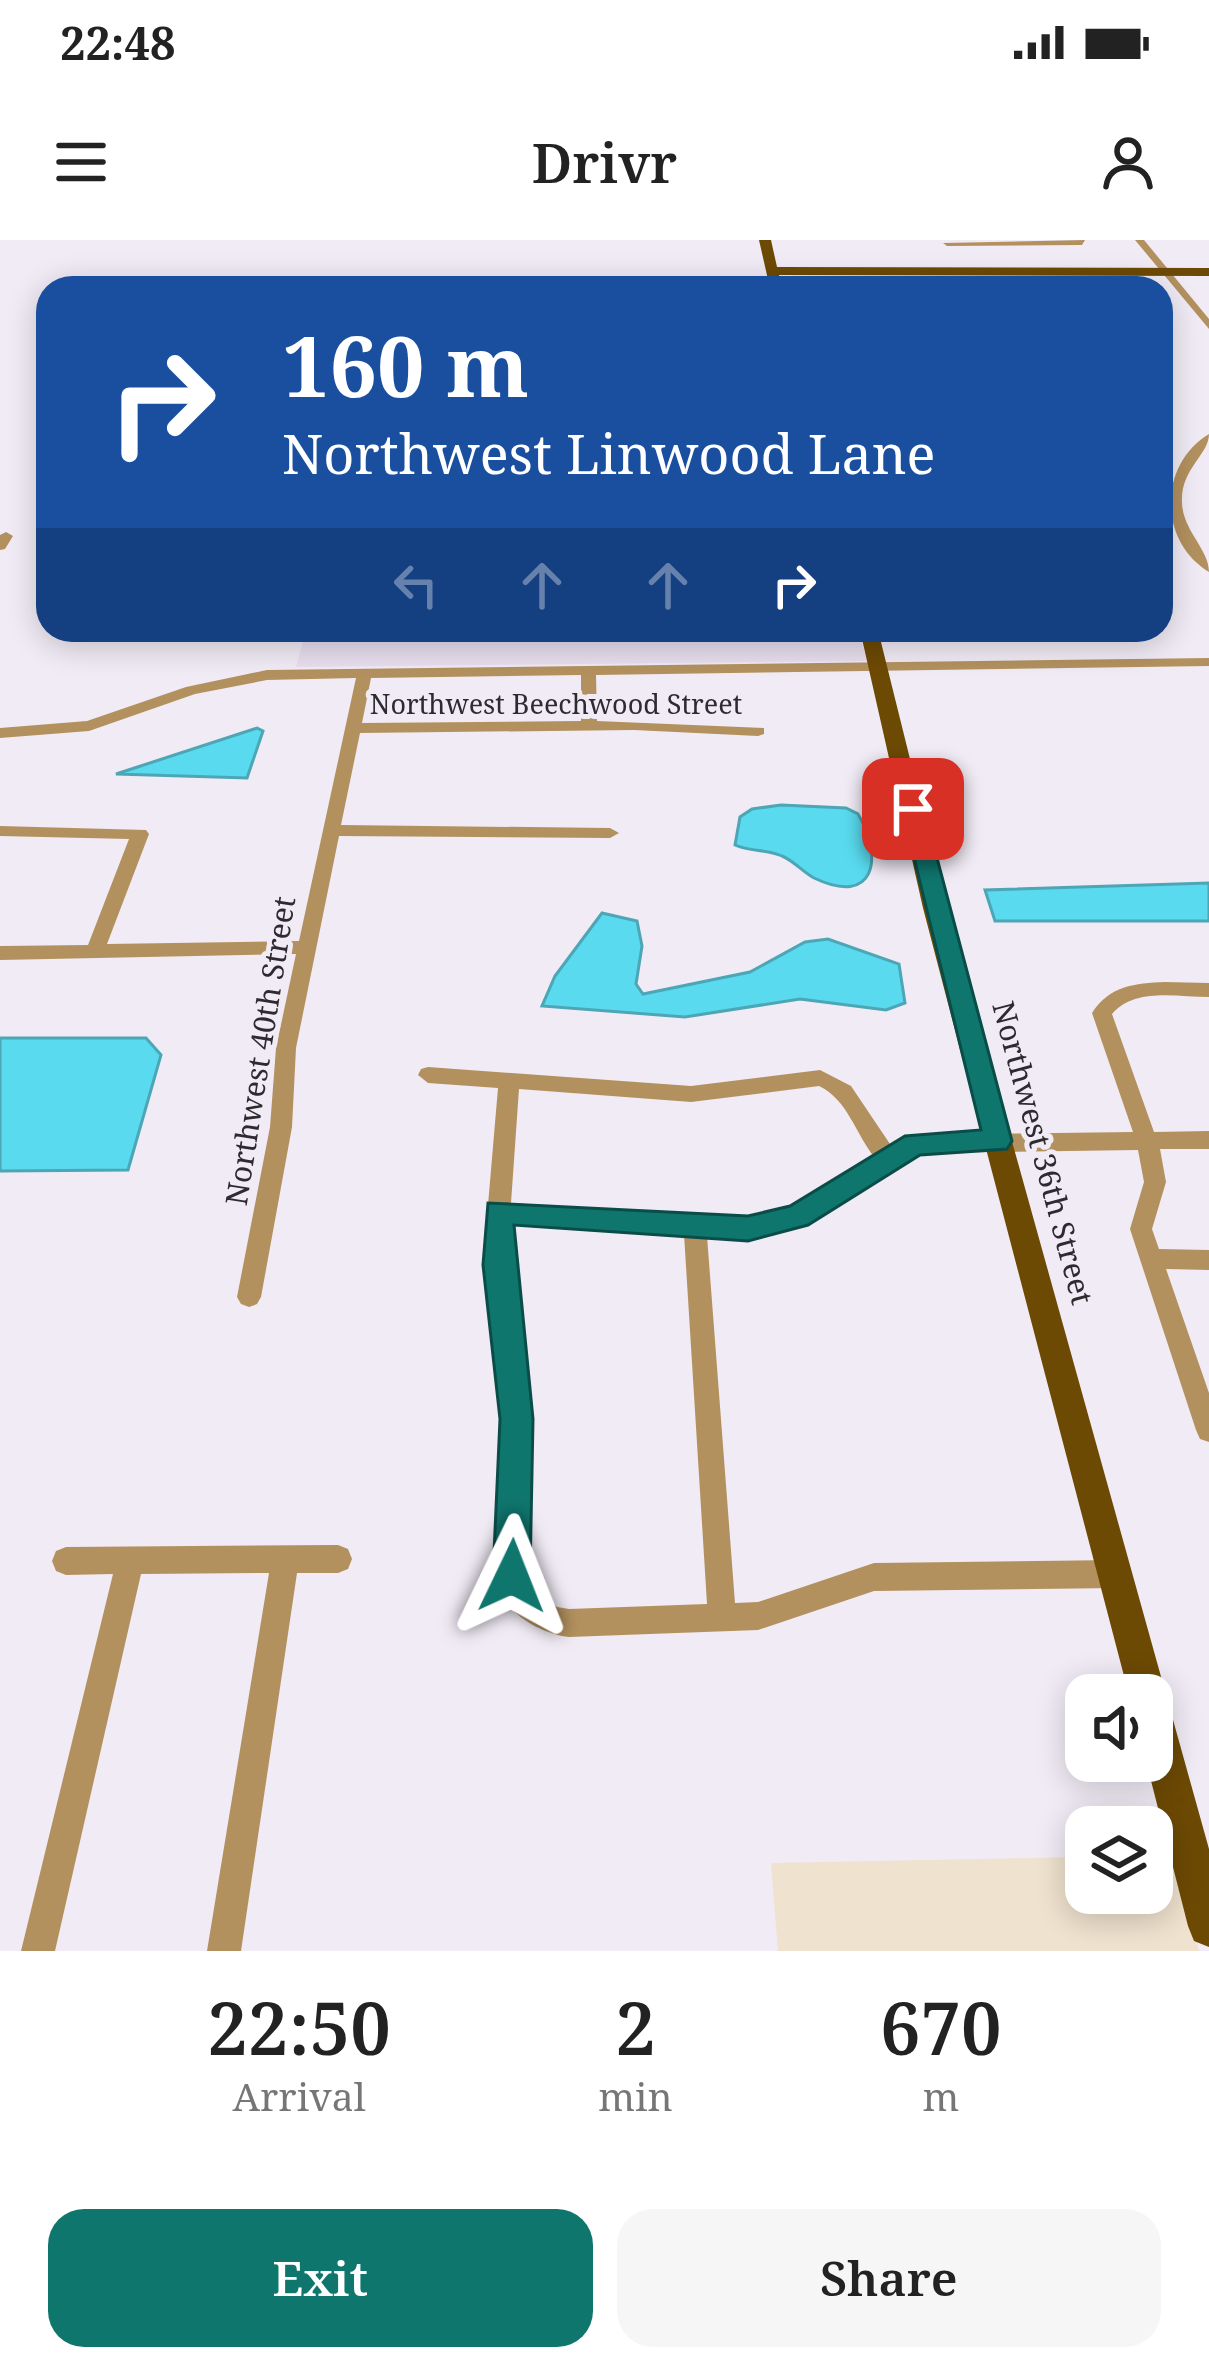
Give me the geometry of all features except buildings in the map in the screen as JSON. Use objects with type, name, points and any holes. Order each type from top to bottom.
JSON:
[{"type":"main road","points":[[765,240],[774,276]]},
{"type":"main road","points":[[811,276],[1167,274]]},
{"type":"main road","points":[[905,276],[1209,274]]},
{"type":"main road","name":"Northwest 36th Street","points":[[871,642],[998,1141],[1142,1674]]},
{"type":"main road","points":[[1171,1782],[1209,1926]]},
{"type":"street","points":[[1138,240],[1167,274]]},
{"type":"street","points":[[961,272],[947,241],[1090,253]]},
{"type":"street","points":[[966,253],[1082,242]]},
{"type":"street","points":[[750,274],[766,276]]},
{"type":"street","points":[[1173,281],[1209,326]]},
{"type":"street","points":[[1209,438],[1178,474],[1174,513],[1181,535],[1209,568]]},
{"type":"street","points":[[0,733],[89,726],[241,677],[1209,662]]},
{"type":"street","points":[[588,670],[589,726]]},
{"type":"street","name":"Northwest 40th Street","points":[[249,1297],[281,1126],[286,1048],[364,674]]},
{"type":"street","name":"Northwest Beechwood Street","points":[[354,728],[589,726],[758,731]]},
{"type":"street","points":[[331,830],[610,832]]},
{"type":"street","points":[[0,831],[140,834],[95,951]]},
{"type":"street","points":[[0,952],[307,947]]},
{"type":"street","points":[[1209,990],[1123,992],[1108,1000],[1102,1012],[1146,1140],[1155,1182],[1141,1229],[1201,1386],[1209,1430]]},
{"type":"street","points":[[428,1075],[691,1094],[820,1078],[833,1082],[854,1101],[866,1133],[890,1159]]},
{"type":"street","points":[[509,1081],[498,1265],[516,1419],[515,1592],[552,1621],[722,1618],[758,1616],[874,1577],[1116,1574]]},
{"type":"street","points":[[499,1212],[748,1229],[798,1216],[915,1144],[1209,1140]]},
{"type":"street","points":[[695,1228],[722,1618]]},
{"type":"street","points":[[1150,1259],[1209,1259]]},
{"type":"street","points":[[224,1951],[285,1559]]},
{"type":"street","points":[[66,1561],[338,1559]]},
{"type":"street","points":[[38,1951],[130,1561]]},
{"type":"shaded area","points":[[303,642],[861,642],[867,661],[296,667]]},
{"type":"shaded area","points":[[1174,1855],[1199,1951],[778,1951],[771,1863],[1065,1857],[1065,1914],[1173,1914]]},
{"type":"water","points":[[257,728],[263,731],[247,778],[116,774]]},
{"type":"water","points":[[781,805],[846,808],[858,814],[872,861],[862,882],[834,885],[814,878],[782,856],[735,845],[740,817],[752,809]]},
{"type":"water","points":[[1209,883],[1209,921],[995,921],[985,890]]},
{"type":"water","points":[[602,913],[637,921],[642,946],[636,984],[643,994],[750,972],[805,942],[828,939],[899,964],[905,1003],[886,1010],[800,999],[685,1017],[542,1006],[555,976]]},
{"type":"water","points":[[0,1038],[146,1038],[161,1055],[128,1170],[0,1171]]},
{"type":"route","points":[[512,1576],[516,1419],[498,1265],[499,1212],[748,1229],[798,1216],[915,1144],[998,1141],[913,809]]}]
